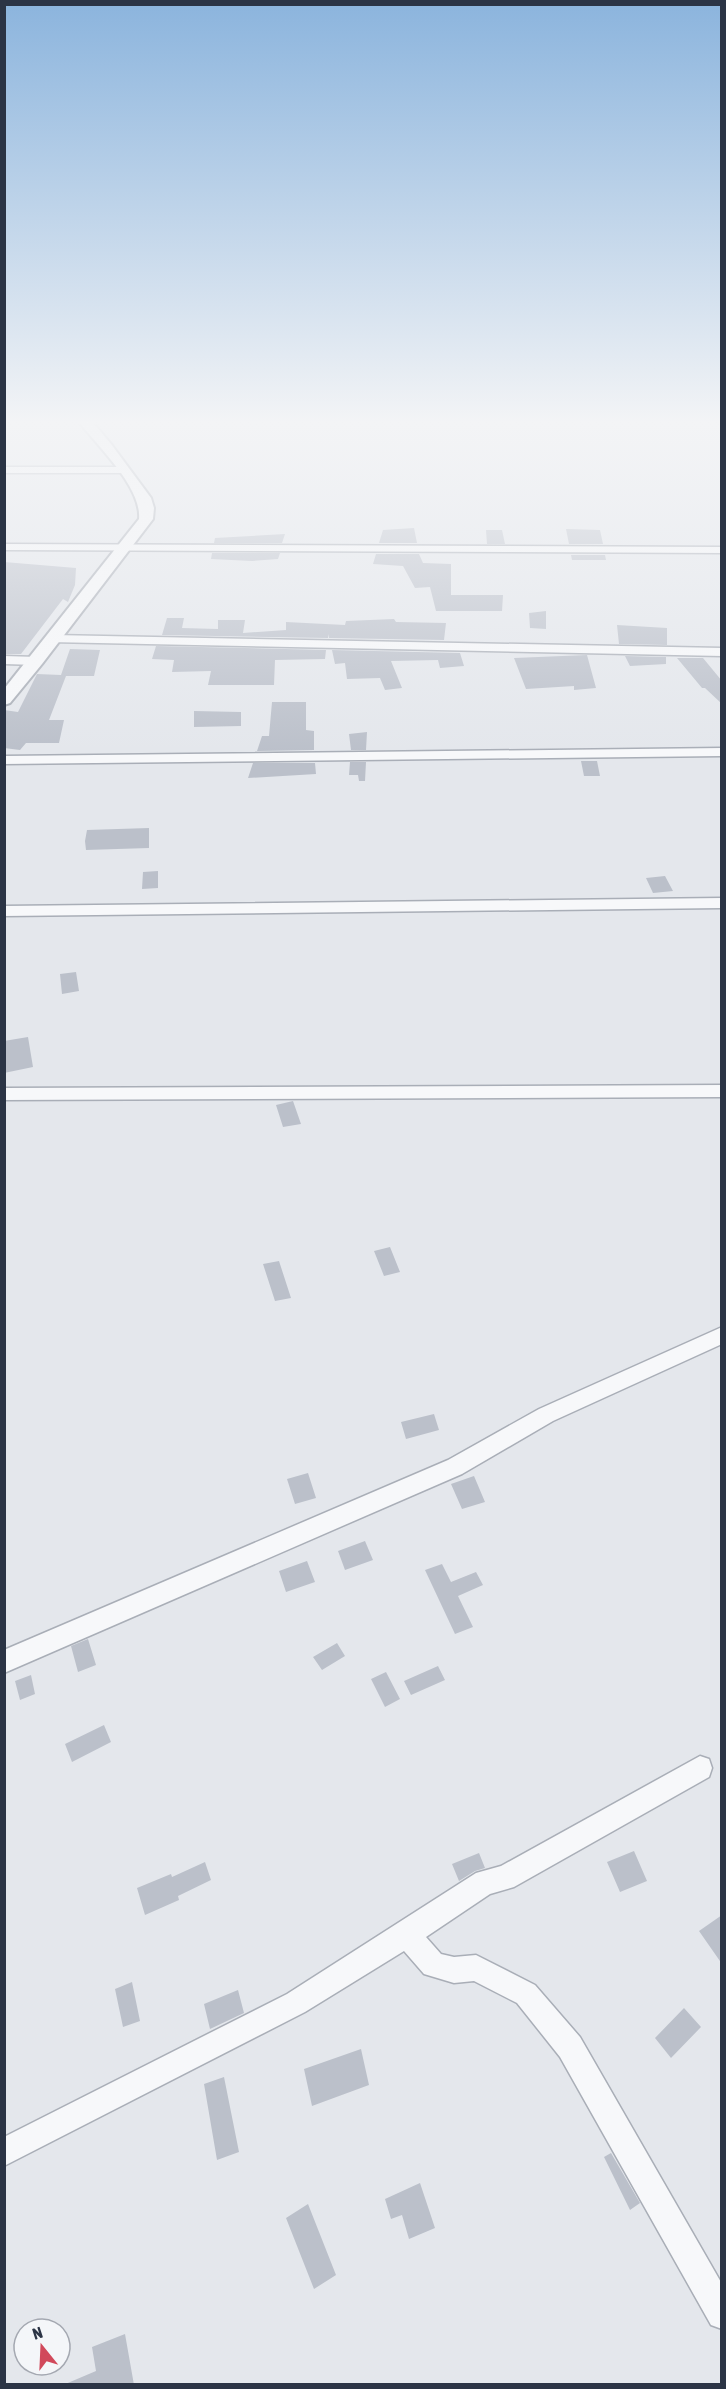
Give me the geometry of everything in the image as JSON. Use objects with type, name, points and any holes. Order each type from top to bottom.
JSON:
[{"type":"street","points":[[4,700],[37,661],[138,529]]},
{"type":"street","points":[[4,547],[722,550]]},
{"type":"street","points":[[53,639],[722,652]]},
{"type":"street","points":[[4,660],[37,661]]},
{"type":"street","points":[[4,760],[722,752]]},
{"type":"street","points":[[4,910],[722,903]]},
{"type":"street","points":[[4,1094],[722,1091]]},
{"type":"street","points":[[4,1662],[455,1467],[546,1415],[722,1335]]},
{"type":"street","points":[[4,2152],[296,2003],[485,1882],[505,1878],[700,1768]]},
{"type":"street","points":[[407,1934],[433,1965],[454,1970],[476,1968],[526,1994],[570,2047],[722,2314]]},
{"type":"building","points":[[414,529],[417,543],[379,543],[383,530]]},
{"type":"building","points":[[566,529],[600,530],[603,544],[569,544]]},
{"type":"building","points":[[486,530],[502,530],[505,544],[487,544]]},
{"type":"building","points":[[285,534],[282,543],[214,543],[215,538]]},
{"type":"building","points":[[212,553],[280,553],[278,559],[252,561],[211,559]]},
{"type":"building","points":[[376,554],[419,554],[423,563],[451,564],[451,595],[503,595],[502,611],[436,611],[430,587],[415,588],[403,566],[373,564]]},
{"type":"building","points":[[571,555],[605,555],[606,560],[572,560]]},
{"type":"building","points":[[4,562],[76,568],[75,585],[68,602],[63,599],[21,654],[4,654]]},
{"type":"building","points":[[546,611],[546,629],[530,628],[529,613]]},
{"type":"building","points":[[167,618],[184,618],[182,628],[218,629],[218,620],[245,620],[243,633],[286,630],[286,622],[345,625],[346,621],[394,619],[396,622],[446,623],[444,640],[329,638],[329,634],[328,638],[162,635]]},
{"type":"building","points":[[617,625],[667,628],[667,645],[619,644]]},
{"type":"building","points":[[156,646],[326,650],[325,659],[275,660],[274,685],[208,685],[211,671],[172,672],[174,660],[152,659]]},
{"type":"building","points":[[70,649],[100,650],[94,676],[66,676],[49,720],[64,720],[59,743],[26,743],[20,750],[4,748],[4,710],[18,712],[37,674],[61,675]]},
{"type":"building","points":[[332,650],[460,653],[464,666],[440,668],[438,660],[391,661],[402,688],[385,690],[380,678],[347,679],[345,663],[335,664]]},
{"type":"building","points":[[587,655],[596,688],[574,690],[574,686],[526,689],[514,658]]},
{"type":"building","points":[[625,656],[666,657],[666,664],[630,666]]},
{"type":"building","points":[[677,658],[703,658],[722,681],[722,704],[705,688],[702,688]]},
{"type":"building","points":[[272,702],[306,702],[306,730],[314,731],[314,750],[257,751],[262,736],[269,736]]},
{"type":"building","points":[[194,711],[241,712],[241,726],[194,727]]},
{"type":"building","points":[[367,732],[366,750],[351,750],[349,734]]},
{"type":"building","points":[[581,761],[597,761],[600,776],[584,776]]},
{"type":"building","points":[[350,762],[366,762],[365,781],[359,781],[358,775],[349,775]]},
{"type":"building","points":[[253,763],[315,763],[316,774],[248,778]]},
{"type":"building","points":[[149,828],[149,848],[86,850],[87,830]]},
{"type":"building","points":[[158,871],[158,888],[142,889],[143,872]]},
{"type":"building","points":[[665,876],[673,891],[653,893],[646,878]]},
{"type":"building","points":[[76,972],[79,991],[62,994],[60,974]]},
{"type":"building","points":[[28,1037],[33,1067],[4,1073],[4,1041]]},
{"type":"building","points":[[293,1101],[301,1124],[283,1127],[276,1105]]},
{"type":"building","points":[[390,1247],[400,1272],[384,1276],[374,1251]]},
{"type":"building","points":[[279,1261],[291,1298],[275,1301],[263,1264]]},
{"type":"building","points":[[434,1414],[439,1430],[406,1439],[401,1422]]},
{"type":"building","points":[[308,1473],[316,1498],[295,1504],[287,1479]]},
{"type":"building","points":[[474,1476],[485,1502],[462,1509],[451,1484]]},
{"type":"building","points":[[365,1541],[373,1560],[345,1570],[338,1551]]},
{"type":"building","points":[[307,1561],[315,1582],[286,1592],[279,1571]]},
{"type":"building","points":[[442,1564],[451,1582],[476,1572],[483,1585],[458,1596],[473,1627],[455,1634],[425,1570]]},
{"type":"building","points":[[88,1639],[96,1665],[78,1672],[71,1646]]},
{"type":"building","points":[[337,1643],[345,1656],[322,1670],[313,1657]]},
{"type":"building","points":[[438,1666],[445,1680],[411,1695],[404,1681]]},
{"type":"building","points":[[386,1672],[400,1699],[385,1707],[371,1679]]},
{"type":"building","points":[[31,1675],[35,1694],[20,1700],[15,1681]]},
{"type":"building","points":[[104,1725],[111,1742],[72,1762],[65,1744]]},
{"type":"building","points":[[634,1851],[647,1881],[620,1892],[607,1862]]},
{"type":"building","points":[[479,1853],[485,1868],[459,1881],[452,1864]]},
{"type":"building","points":[[205,1862],[211,1880],[178,1896],[179,1900],[145,1915],[137,1888],[171,1874],[172,1877]]},
{"type":"building","points":[[722,1915],[722,1964],[699,1931]]},
{"type":"building","points":[[132,1982],[140,2021],[123,2027],[115,1989]]},
{"type":"building","points":[[238,1990],[244,2013],[210,2029],[204,2004]]},
{"type":"building","points":[[684,2008],[701,2027],[671,2058],[655,2038]]},
{"type":"building","points":[[361,2049],[369,2085],[312,2106],[304,2069]]},
{"type":"building","points":[[224,2077],[239,2152],[217,2160],[204,2084]]},
{"type":"building","points":[[611,2153],[640,2203],[630,2210],[604,2157]]},
{"type":"building","points":[[420,2183],[435,2228],[409,2239],[402,2215],[391,2219],[385,2199]]},
{"type":"building","points":[[308,2204],[336,2275],[314,2289],[286,2218]]},
{"type":"building","points":[[125,2334],[134,2385],[63,2385],[96,2371],[92,2347]]}]
